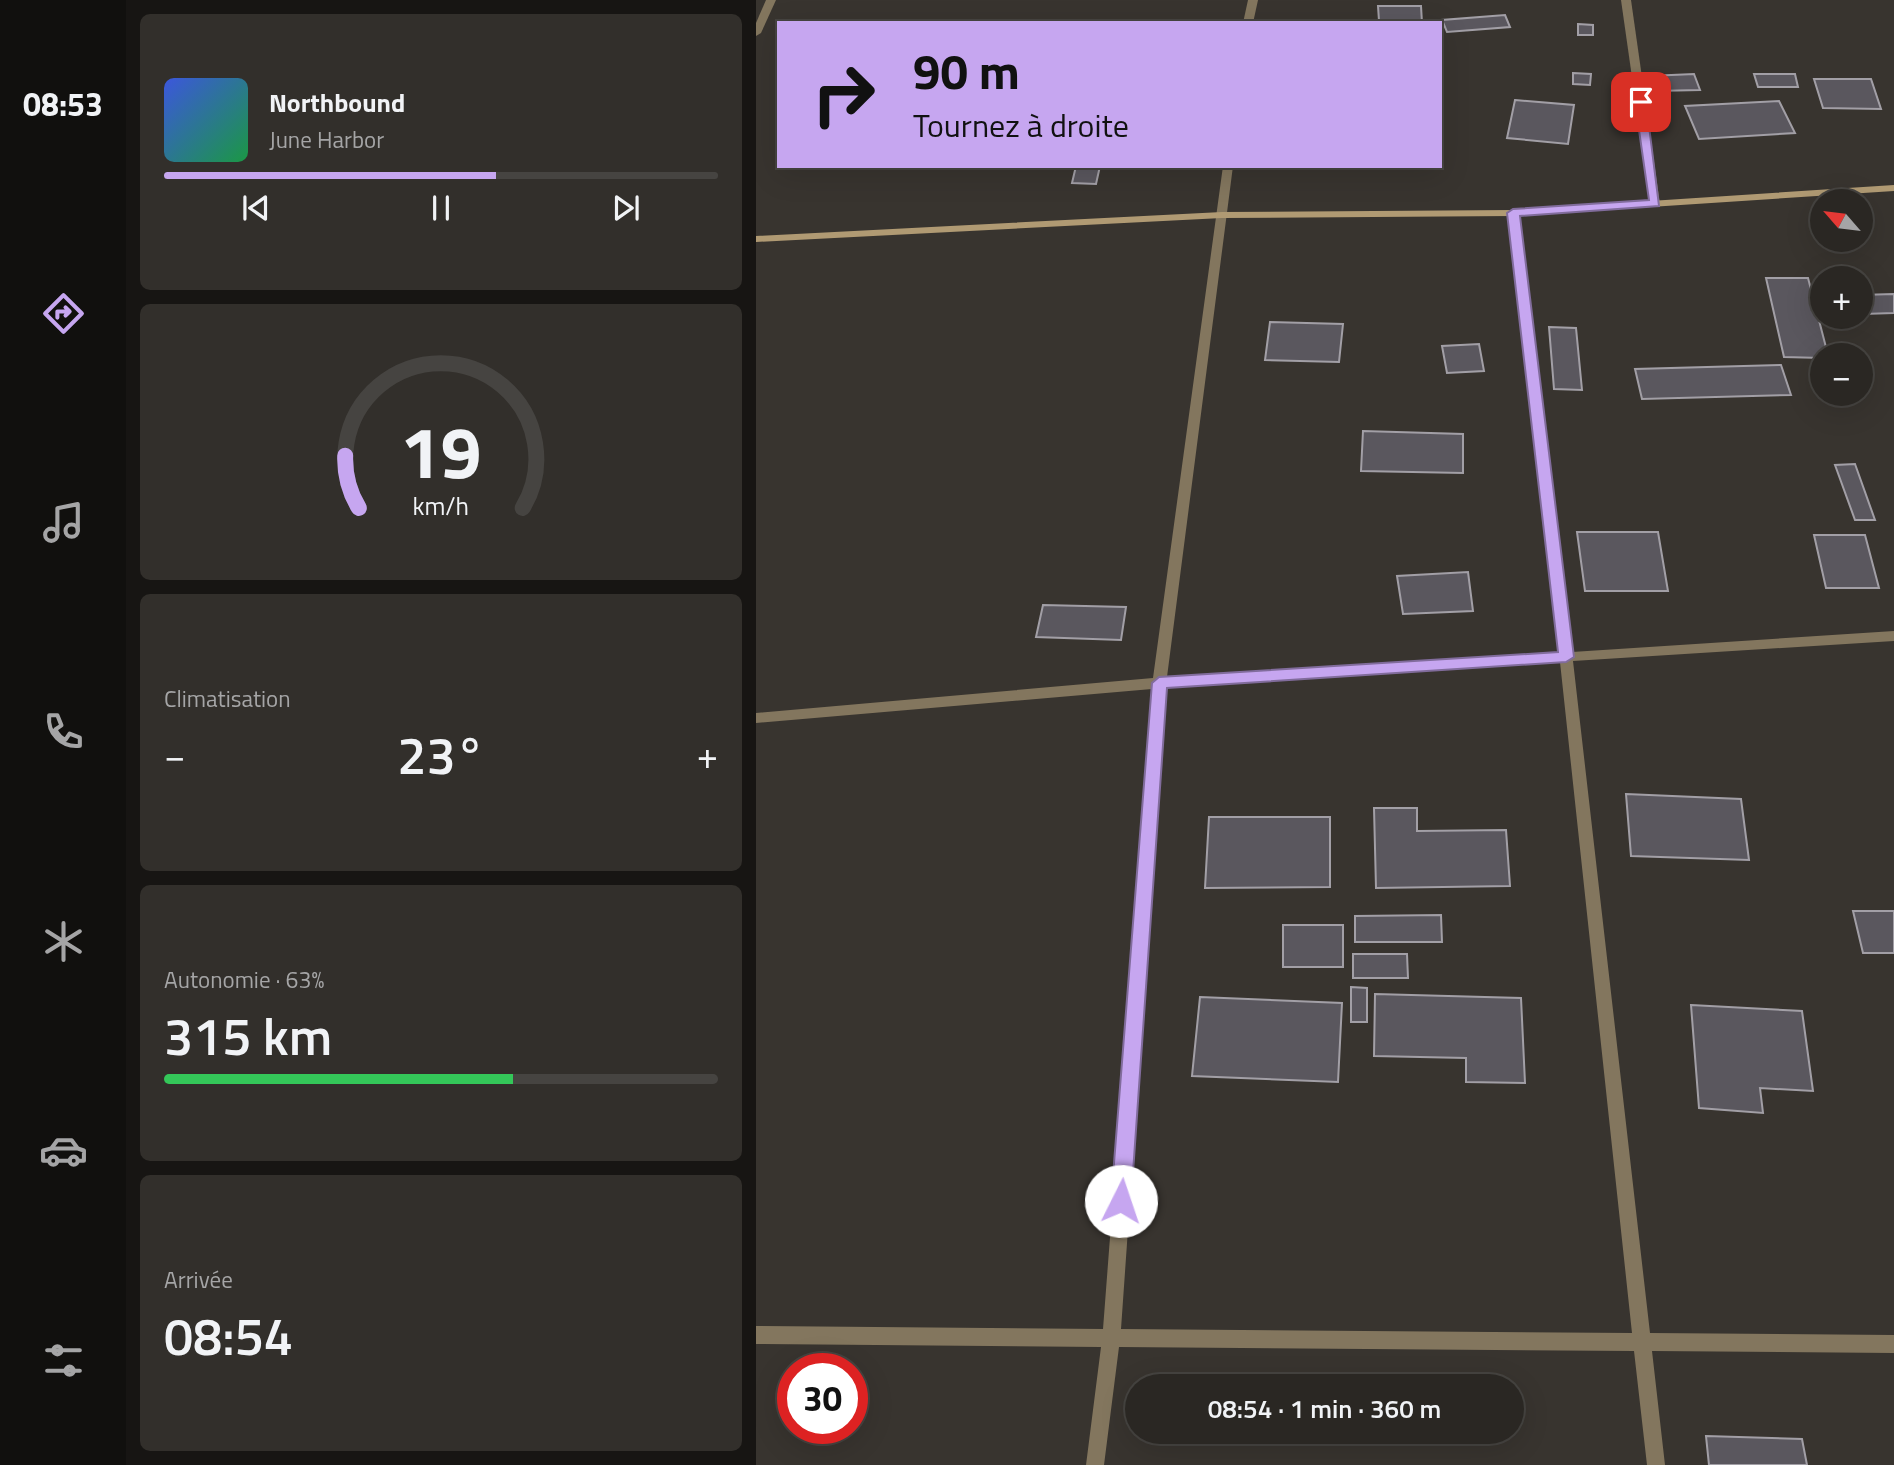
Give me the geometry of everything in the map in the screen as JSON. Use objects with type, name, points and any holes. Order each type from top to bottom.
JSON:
[{"type":"street","points":[[756,33],[771,0]]},
{"type":"street","points":[[1248,21],[1253,0]]},
{"type":"street","points":[[1626,0],[1655,204]]},
{"type":"street","points":[[1096,1465],[1111,1337],[1159,683],[1228,168]]},
{"type":"street","points":[[756,239],[1222,215],[1513,213],[1894,188]]},
{"type":"street","points":[[1513,213],[1566,657],[1656,1465]]},
{"type":"street","points":[[756,718],[1159,683],[1894,636]]},
{"type":"street","points":[[756,1335],[1894,1344]]},
{"type":"building","points":[[1378,6],[1421,6],[1422,21],[1379,21]]},
{"type":"building","points":[[1505,15],[1510,27],[1447,32],[1442,20]]},
{"type":"building","points":[[1578,24],[1593,25],[1593,35],[1578,35]]},
{"type":"building","points":[[1573,73],[1591,74],[1590,85],[1573,84]]},
{"type":"building","points":[[1694,74],[1700,90],[1654,91],[1649,76]]},
{"type":"building","points":[[1754,74],[1795,74],[1798,87],[1758,87]]},
{"type":"building","points":[[1814,79],[1871,79],[1881,109],[1823,108]]},
{"type":"building","points":[[1515,100],[1574,105],[1568,144],[1507,138]]},
{"type":"building","points":[[1779,101],[1795,133],[1699,139],[1685,106]]},
{"type":"building","points":[[1076,168],[1100,168],[1096,184],[1072,183]]},
{"type":"building","points":[[1766,278],[1808,278],[1810,329],[1821,329],[1825,343],[1810,343],[1810,358],[1784,357]]},
{"type":"building","points":[[1894,294],[1894,313],[1873,314],[1873,295]]},
{"type":"building","points":[[1270,322],[1343,324],[1339,362],[1265,360]]},
{"type":"building","points":[[1549,327],[1576,328],[1582,390],[1554,389]]},
{"type":"building","points":[[1479,344],[1484,371],[1447,373],[1442,346]]},
{"type":"building","points":[[1781,365],[1791,395],[1642,399],[1635,369]]},
{"type":"building","points":[[1363,431],[1463,434],[1463,473],[1361,471]]},
{"type":"building","points":[[1855,464],[1875,520],[1855,520],[1835,465]]},
{"type":"building","points":[[1577,532],[1658,532],[1668,591],[1585,591]]},
{"type":"building","points":[[1814,535],[1865,535],[1879,588],[1826,588]]},
{"type":"building","points":[[1468,572],[1473,611],[1403,614],[1397,576]]},
{"type":"building","points":[[1043,605],[1126,607],[1121,640],[1036,637]]},
{"type":"building","points":[[1626,794],[1741,799],[1749,860],[1631,856]]},
{"type":"building","points":[[1374,808],[1417,808],[1417,831],[1506,830],[1510,886],[1376,888]]},
{"type":"building","points":[[1209,817],[1330,817],[1330,887],[1205,888]]},
{"type":"building","points":[[1853,911],[1894,911],[1894,953],[1863,953]]},
{"type":"building","points":[[1441,915],[1442,942],[1355,942],[1355,916]]},
{"type":"building","points":[[1283,925],[1343,925],[1343,967],[1283,967]]},
{"type":"building","points":[[1353,954],[1407,954],[1408,978],[1353,978]]},
{"type":"building","points":[[1351,987],[1367,988],[1367,1022],[1351,1022]]},
{"type":"building","points":[[1375,994],[1521,998],[1525,1083],[1466,1082],[1466,1058],[1374,1056]]},
{"type":"building","points":[[1200,997],[1342,1003],[1338,1082],[1192,1076]]},
{"type":"building","points":[[1691,1005],[1802,1011],[1813,1091],[1760,1088],[1763,1113],[1699,1108]]},
{"type":"building","points":[[1706,1436],[1802,1439],[1807,1465],[1709,1465]]},
{"type":"route","points":[[1121,1201],[1159,683],[1566,657],[1513,213],[1655,204],[1641,102]]}]
